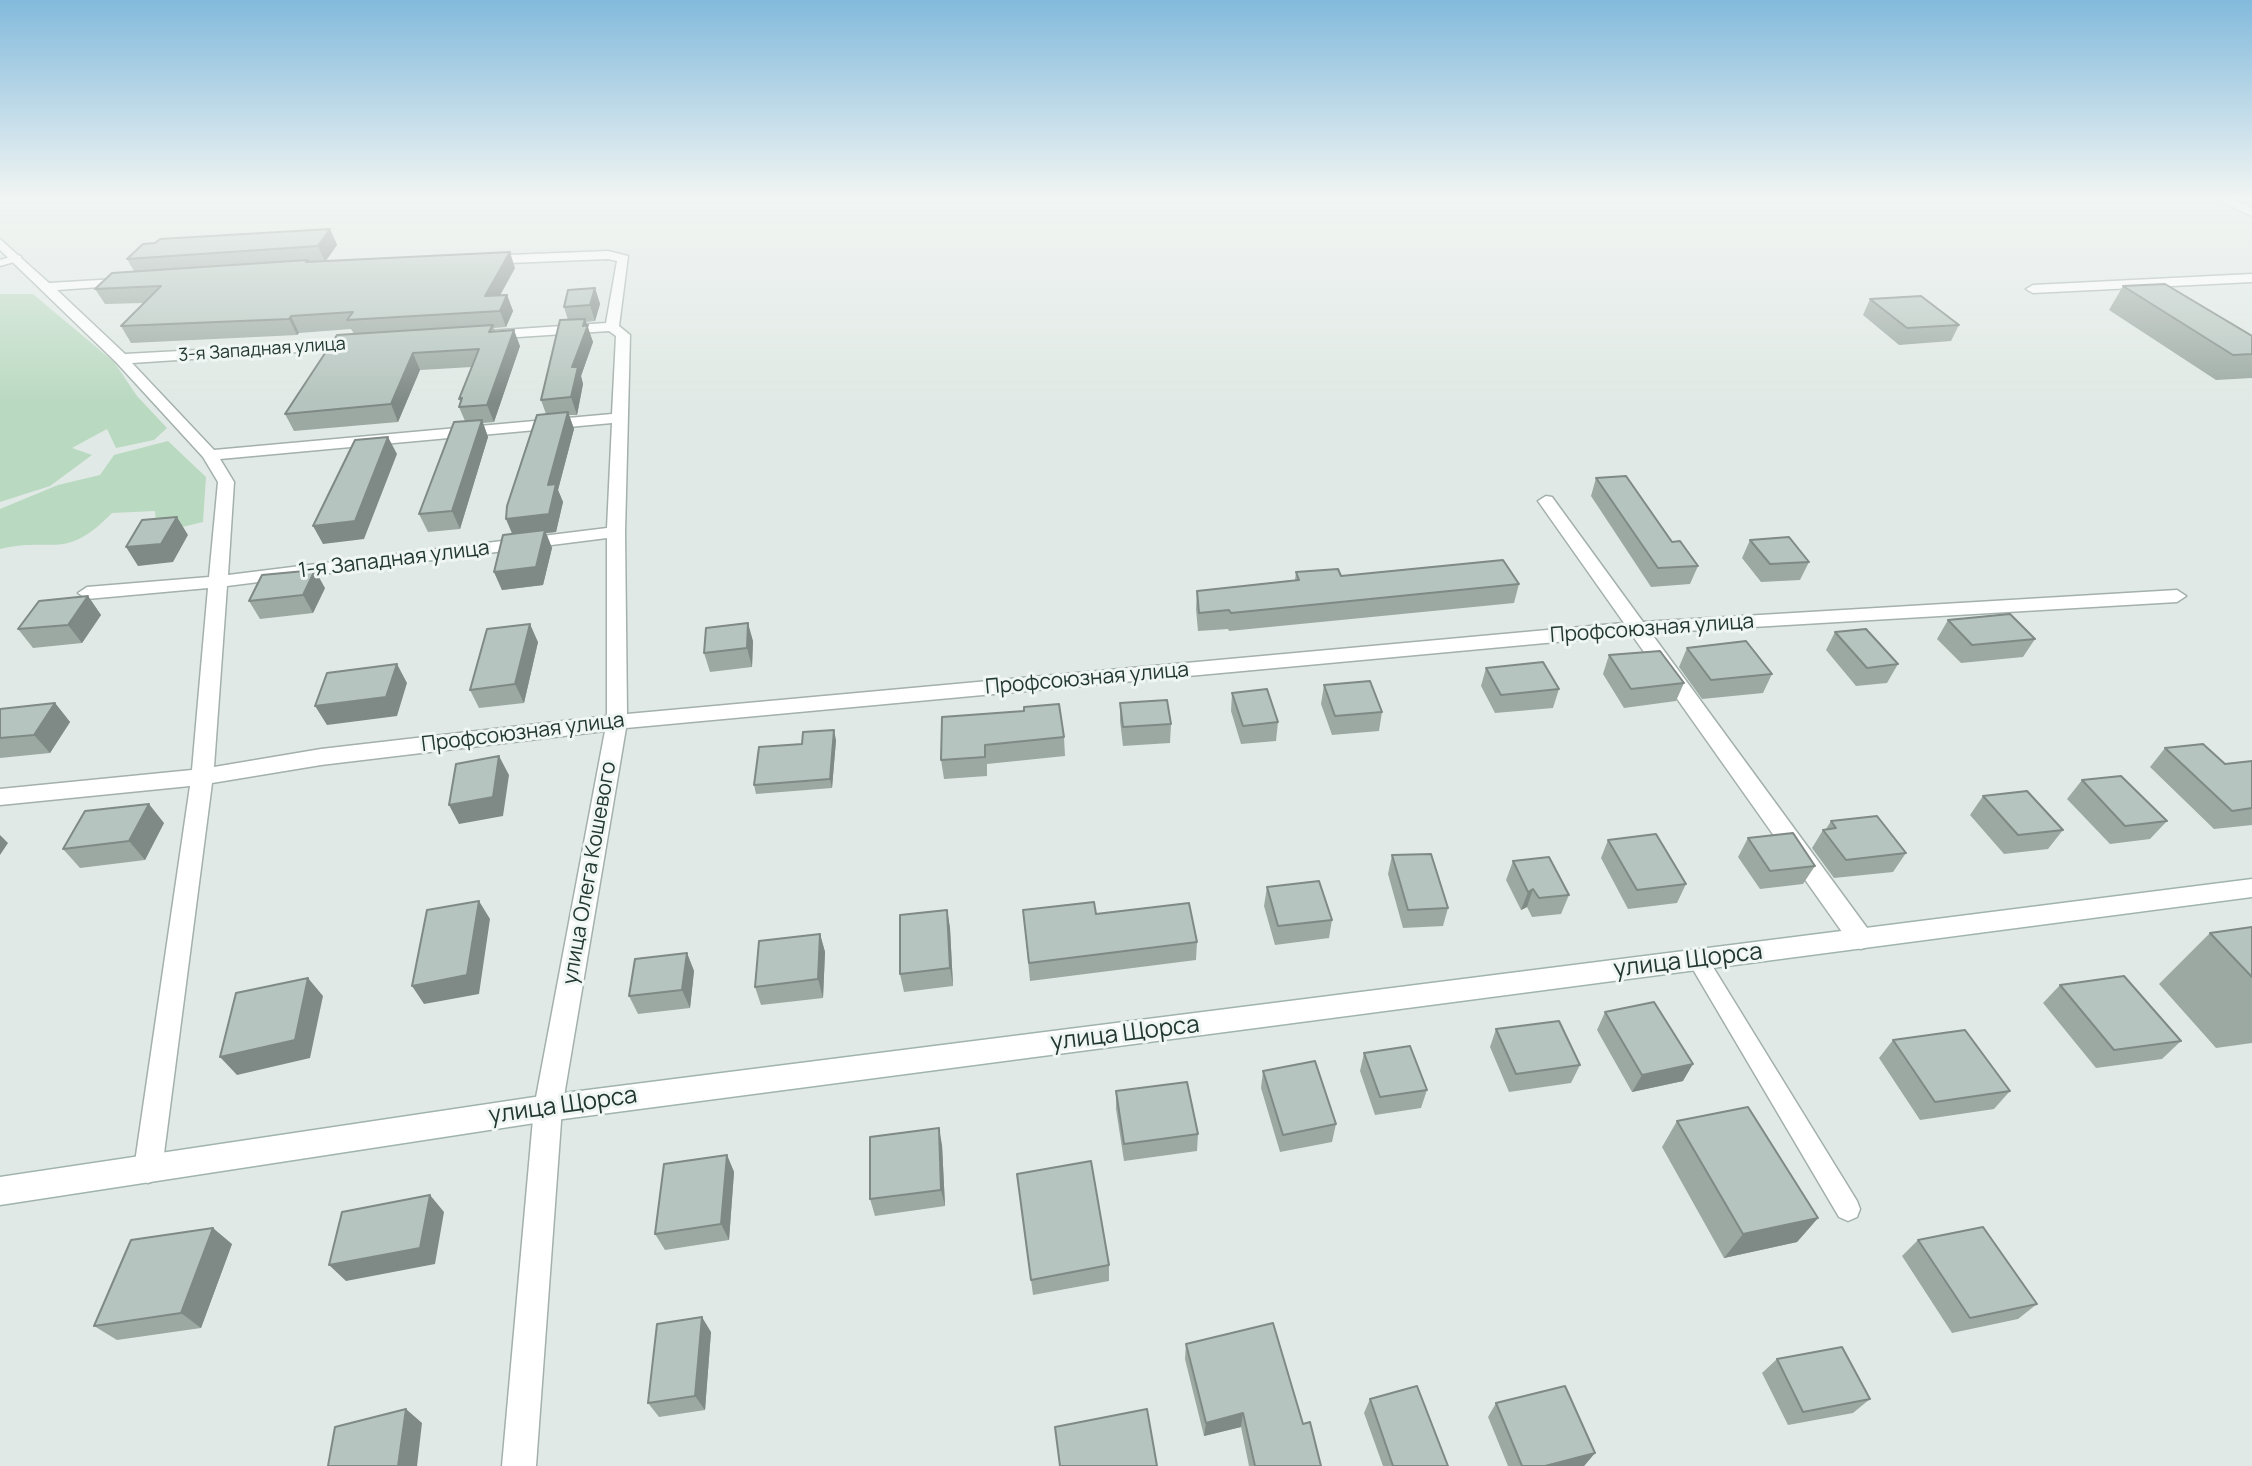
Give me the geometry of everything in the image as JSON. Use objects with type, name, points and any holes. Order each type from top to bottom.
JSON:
[{"type":"street","points":[[16,266],[47,287],[121,359],[210,454],[226,482],[202,777],[148,1169]]},
{"type":"street","name":"улица Олега Кошевого","points":[[519,1466],[548,1108],[617,722],[616,532],[623,335],[612,327],[623,266]]},
{"type":"street","points":[[2033,289],[2252,278]]},
{"type":"street","points":[[47,287],[141,280]]},
{"type":"street","points":[[476,336],[612,327]]},
{"type":"street","name":"3-я Западная улица","points":[[121,359],[380,342]]},
{"type":"street","points":[[210,454],[621,418]]},
{"type":"street","points":[[1546,501],[1861,939]]},
{"type":"street","name":"1-я Западная улица","points":[[87,593],[218,582],[616,532]]},
{"type":"street","name":"Профсоюзная улица","points":[[0,797],[202,777],[321,757],[617,722],[1637,628],[2177,596]]},
{"type":"street","name":"улица Щорса","points":[[0,1191],[548,1108],[2252,888]]},
{"type":"lane","points":[[1698,960],[1848,1209]]},
{"type":"green space","points":[[0,294],[33,294],[114,362],[137,396],[167,428],[154,440],[116,448],[107,429],[72,448],[92,455],[50,486],[0,502]]},
{"type":"green space","points":[[168,441],[206,477],[203,522],[157,533],[155,511],[112,513],[96,528],[70,542],[0,549],[0,509],[58,485],[100,475],[114,455]]},
{"type":"building","points":[[211,266],[502,266],[485,296],[507,295],[500,311],[347,320],[353,312],[291,316],[289,319],[121,326],[161,286],[95,289],[112,273]]},
{"type":"building","points":[[2165,284],[2252,336],[2252,354],[2233,355],[2123,286]]},
{"type":"building","points":[[595,288],[590,305],[564,307],[568,290]]},
{"type":"building","points":[[1921,296],[1959,325],[1907,328],[1870,299]]},
{"type":"building","points":[[585,319],[583,326],[588,325],[572,367],[578,367],[571,397],[541,400],[560,320]]},
{"type":"building","points":[[493,325],[489,332],[514,330],[487,405],[459,407],[462,398],[459,399],[479,349],[413,353],[391,404],[285,414],[337,335]]},
{"type":"building","points":[[568,412],[548,485],[556,484],[549,514],[506,519],[507,506],[537,415]]},
{"type":"building","points":[[482,420],[452,511],[419,514],[454,422]]},
{"type":"building","points":[[388,437],[355,521],[313,526],[355,440]]},
{"type":"building","points":[[1626,476],[1672,542],[1680,541],[1698,566],[1658,568],[1596,478]]},
{"type":"building","points":[[177,517],[161,544],[126,547],[142,520]]},
{"type":"building","points":[[545,530],[536,567],[494,572],[503,535]]},
{"type":"building","points":[[1789,537],[1809,562],[1770,564],[1750,540]]},
{"type":"building","points":[[1503,560],[1519,584],[1231,613],[1229,610],[1199,613],[1197,591],[1299,580],[1296,572],[1338,569],[1341,576]]},
{"type":"building","points":[[315,570],[303,595],[249,601],[262,575]]},
{"type":"building","points":[[88,596],[68,625],[18,629],[39,601]]},
{"type":"building","points":[[2010,614],[2035,639],[1972,645],[1948,620]]},
{"type":"building","points":[[748,623],[747,648],[704,653],[706,628]]},
{"type":"building","points":[[530,624],[515,684],[470,690],[487,629]]},
{"type":"building","points":[[1866,629],[1898,664],[1867,668],[1835,632]]},
{"type":"building","points":[[1746,641],[1772,674],[1711,680],[1687,648]]},
{"type":"building","points":[[1660,651],[1684,683],[1631,689],[1609,655]]},
{"type":"building","points":[[1543,662],[1559,689],[1501,695],[1486,668]]},
{"type":"building","points":[[397,664],[386,697],[315,706],[327,673]]},
{"type":"building","points":[[1370,681],[1382,712],[1335,716],[1324,685]]},
{"type":"building","points":[[1267,689],[1278,722],[1243,726],[1232,693]]},
{"type":"building","points":[[1167,700],[1171,724],[1123,727],[1120,703]]},
{"type":"building","points":[[55,703],[34,735],[0,738],[0,709]]},
{"type":"building","points":[[1059,704],[1064,737],[985,745],[985,757],[941,760],[942,717],[1024,711],[1024,707]]},
{"type":"building","points":[[834,730],[830,779],[754,785],[759,747],[802,744],[803,732]]},
{"type":"building","points":[[2203,744],[2225,764],[2252,761],[2252,808],[2232,811],[2165,748]]},
{"type":"building","points":[[499,756],[493,797],[449,805],[456,764]]},
{"type":"building","points":[[2121,776],[2167,821],[2125,826],[2082,780]]},
{"type":"building","points":[[2027,791],[2063,830],[2018,835],[1983,796]]},
{"type":"building","points":[[149,804],[129,841],[63,849],[85,811]]},
{"type":"building","points":[[1877,816],[1906,853],[1846,860],[1823,830],[1836,828],[1831,821]]},
{"type":"building","points":[[1793,833],[1815,866],[1770,871],[1748,838]]},
{"type":"building","points":[[1656,834],[1686,884],[1637,890],[1608,840]]},
{"type":"building","points":[[1431,854],[1448,908],[1408,910],[1392,855]]},
{"type":"building","points":[[1549,857],[1569,895],[1539,898],[1533,889],[1528,892],[1513,861]]},
{"type":"building","points":[[1319,881],[1332,920],[1278,926],[1267,887]]},
{"type":"building","points":[[479,901],[467,975],[412,986],[427,910]]},
{"type":"building","points":[[1094,902],[1096,914],[1189,903],[1197,942],[1029,963],[1023,910]]},
{"type":"building","points":[[947,910],[950,968],[900,974],[900,915]]},
{"type":"building","points":[[2252,927],[2252,977],[2210,933]]},
{"type":"building","points":[[820,934],[818,979],[755,987],[759,941]]},
{"type":"building","points":[[687,953],[682,990],[629,996],[635,959]]},
{"type":"building","points":[[2124,976],[2181,1041],[2114,1050],[2060,985]]},
{"type":"building","points":[[308,978],[295,1040],[220,1057],[236,993]]},
{"type":"building","points":[[1654,1002],[1693,1064],[1642,1075],[1605,1012]]},
{"type":"building","points":[[1559,1021],[1580,1065],[1516,1074],[1496,1029]]},
{"type":"building","points":[[1965,1030],[2010,1091],[1935,1102],[1893,1040]]},
{"type":"building","points":[[1410,1046],[1427,1090],[1380,1097],[1364,1053]]},
{"type":"building","points":[[1315,1061],[1336,1124],[1283,1135],[1263,1071]]},
{"type":"building","points":[[1187,1082],[1198,1134],[1124,1144],[1116,1091]]},
{"type":"building","points":[[1748,1107],[1818,1218],[1743,1234],[1677,1121]]},
{"type":"building","points":[[939,1128],[941,1190],[870,1199],[870,1137]]},
{"type":"building","points":[[727,1155],[721,1224],[655,1234],[664,1164]]},
{"type":"building","points":[[1091,1161],[1109,1265],[1031,1280],[1017,1174]]},
{"type":"building","points":[[430,1195],[420,1248],[329,1265],[342,1212]]},
{"type":"building","points":[[1983,1227],[2037,1304],[1970,1318],[1918,1240]]},
{"type":"building","points":[[213,1228],[181,1313],[94,1326],[131,1240]]},
{"type":"building","points":[[702,1317],[695,1396],[648,1403],[657,1324]]},
{"type":"building","points":[[1273,1323],[1303,1424],[1310,1422],[1321,1466],[1255,1466],[1243,1413],[1206,1423],[1186,1344]]},
{"type":"building","points":[[1842,1347],[1870,1399],[1803,1412],[1777,1359]]},
{"type":"building","points":[[1417,1386],[1448,1466],[1393,1466],[1370,1399]]},
{"type":"building","points":[[1565,1386],[1595,1453],[1545,1466],[1522,1466],[1496,1403]]},
{"type":"building","points":[[406,1409],[398,1466],[328,1466],[335,1427]]},
{"type":"building","points":[[1147,1409],[1157,1466],[1060,1466],[1055,1427]]}]
